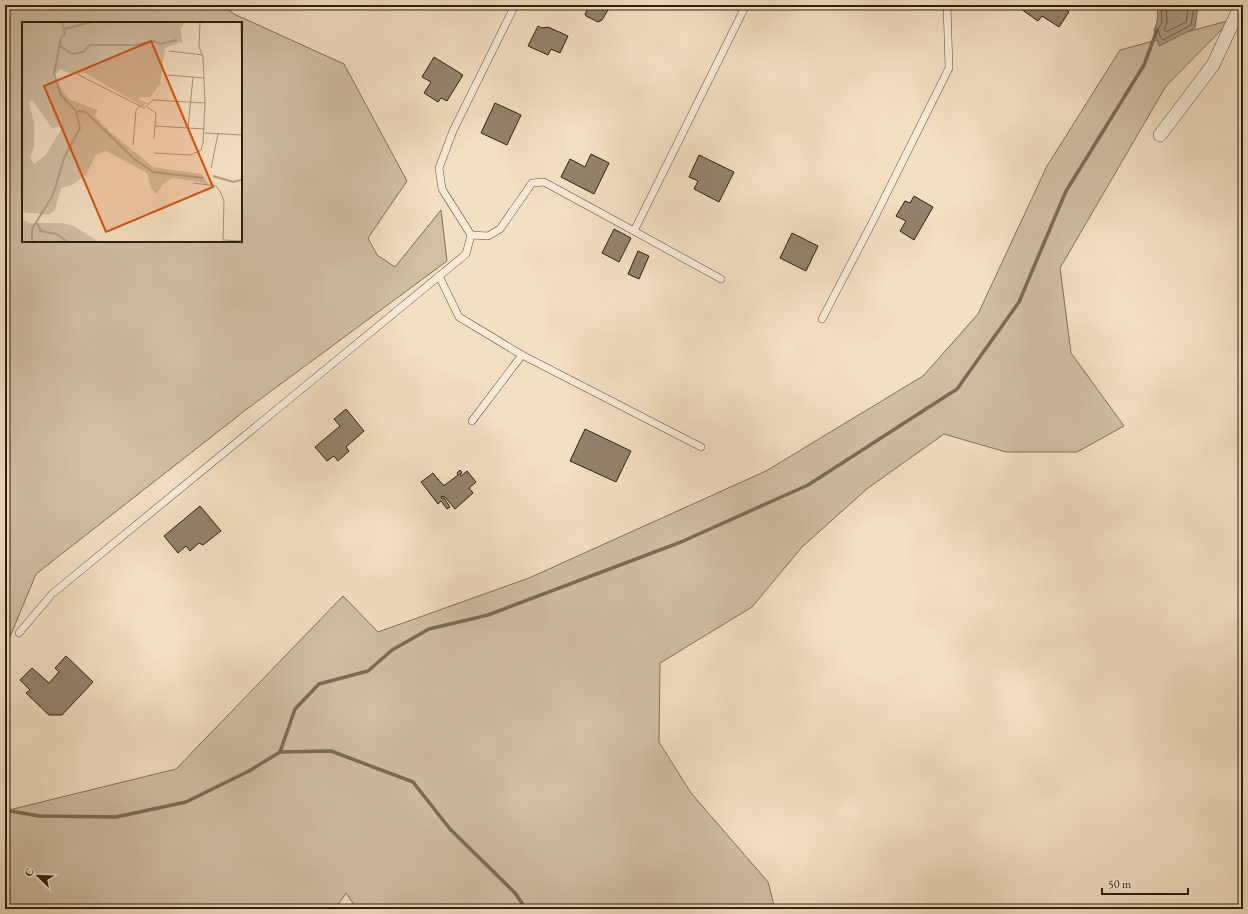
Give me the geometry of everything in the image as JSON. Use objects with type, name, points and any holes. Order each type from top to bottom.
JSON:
[{"type":"street","points":[[1160,135],[1213,65],[1241,5]]},
{"type":"lane","points":[[19,633],[52,594],[466,254],[471,235],[442,189],[439,168],[453,131],[515,5]]},
{"type":"lane","points":[[634,231],[746,5]]},
{"type":"lane","points":[[822,319],[873,221],[949,68],[947,5]]},
{"type":"lane","points":[[471,235],[488,236],[500,229],[532,183],[544,182],[721,279]]},
{"type":"lane","points":[[439,276],[459,317],[522,355],[701,447]]},
{"type":"lane","points":[[472,421],[522,355]]},
{"type":"shaded area","points":[[5,5],[222,5],[234,14],[344,64],[407,181],[368,238],[377,255],[395,267],[441,210],[447,261],[247,409],[36,574],[5,649]]},
{"type":"shaded area","points":[[1231,20],[1166,86],[1060,268],[1071,353],[1124,426],[1077,452],[1006,452],[944,434],[868,488],[802,547],[752,607],[660,663],[659,742],[691,793],[768,882],[775,909],[357,909],[346,893],[335,909],[5,909],[5,811],[176,769],[343,596],[378,632],[529,578],[766,471],[923,376],[978,314],[1047,166],[1120,50]]},
{"type":"water","points":[[1156,5],[1198,5],[1195,28],[1159,46],[1154,30],[1158,18]]},
{"type":"building","points":[[609,5],[609,8],[602,20],[598,22],[586,16],[585,14],[588,8],[585,6]]},
{"type":"building","points":[[1024,5],[1058,5],[1069,12],[1059,27],[1042,16],[1038,21],[1021,9]]},
{"type":"building","points":[[538,26],[542,28],[548,27],[568,36],[560,53],[551,49],[548,55],[528,46]]},
{"type":"building","points":[[434,57],[463,75],[447,101],[441,98],[438,102],[424,93],[431,82],[422,77]]},
{"type":"building","points":[[495,103],[521,115],[507,145],[481,133]]},
{"type":"building","points":[[591,154],[609,163],[594,194],[561,177],[570,159],[585,167]]},
{"type":"building","points":[[699,155],[734,172],[719,202],[694,189],[698,181],[689,177]]},
{"type":"building","points":[[914,196],[933,207],[914,240],[900,231],[906,221],[896,216],[905,201],[910,203]]},
{"type":"building","points":[[614,229],[631,238],[619,262],[602,253]]},
{"type":"building","points":[[792,233],[818,246],[806,271],[780,258]]},
{"type":"building","points":[[638,251],[649,256],[639,279],[628,274]]},
{"type":"building","points":[[346,409],[364,431],[346,447],[349,451],[338,461],[334,456],[327,461],[315,447],[340,426],[334,419]]},
{"type":"building","points":[[585,429],[631,451],[616,482],[570,461]]},
{"type":"building","points":[[460,470],[462,473],[460,474],[461,476],[467,471],[476,482],[469,488],[473,493],[455,509],[445,497],[442,496],[441,498],[444,498],[450,507],[447,509],[441,501],[438,504],[421,482],[433,473],[443,485],[445,485],[458,475],[457,473]]},
{"type":"building","points":[[200,506],[221,531],[203,545],[199,543],[190,551],[186,546],[178,553],[164,536]]},
{"type":"building","points":[[66,656],[93,682],[62,715],[49,715],[26,693],[30,690],[20,680],[32,668],[49,683],[59,672],[55,668]]},
{"type":"waterway","points":[[5,21],[8,5]]},
{"type":"waterway","points":[[280,752],[295,709],[319,684],[368,671],[392,650],[429,629],[488,615],[681,542],[808,485],[957,389],[1019,302],[1066,191],[1144,65],[1157,30]]},
{"type":"waterway","points":[[5,810],[39,816],[116,817],[186,802],[249,771],[280,752],[331,751],[413,782],[450,829],[515,893],[526,909]]}]
